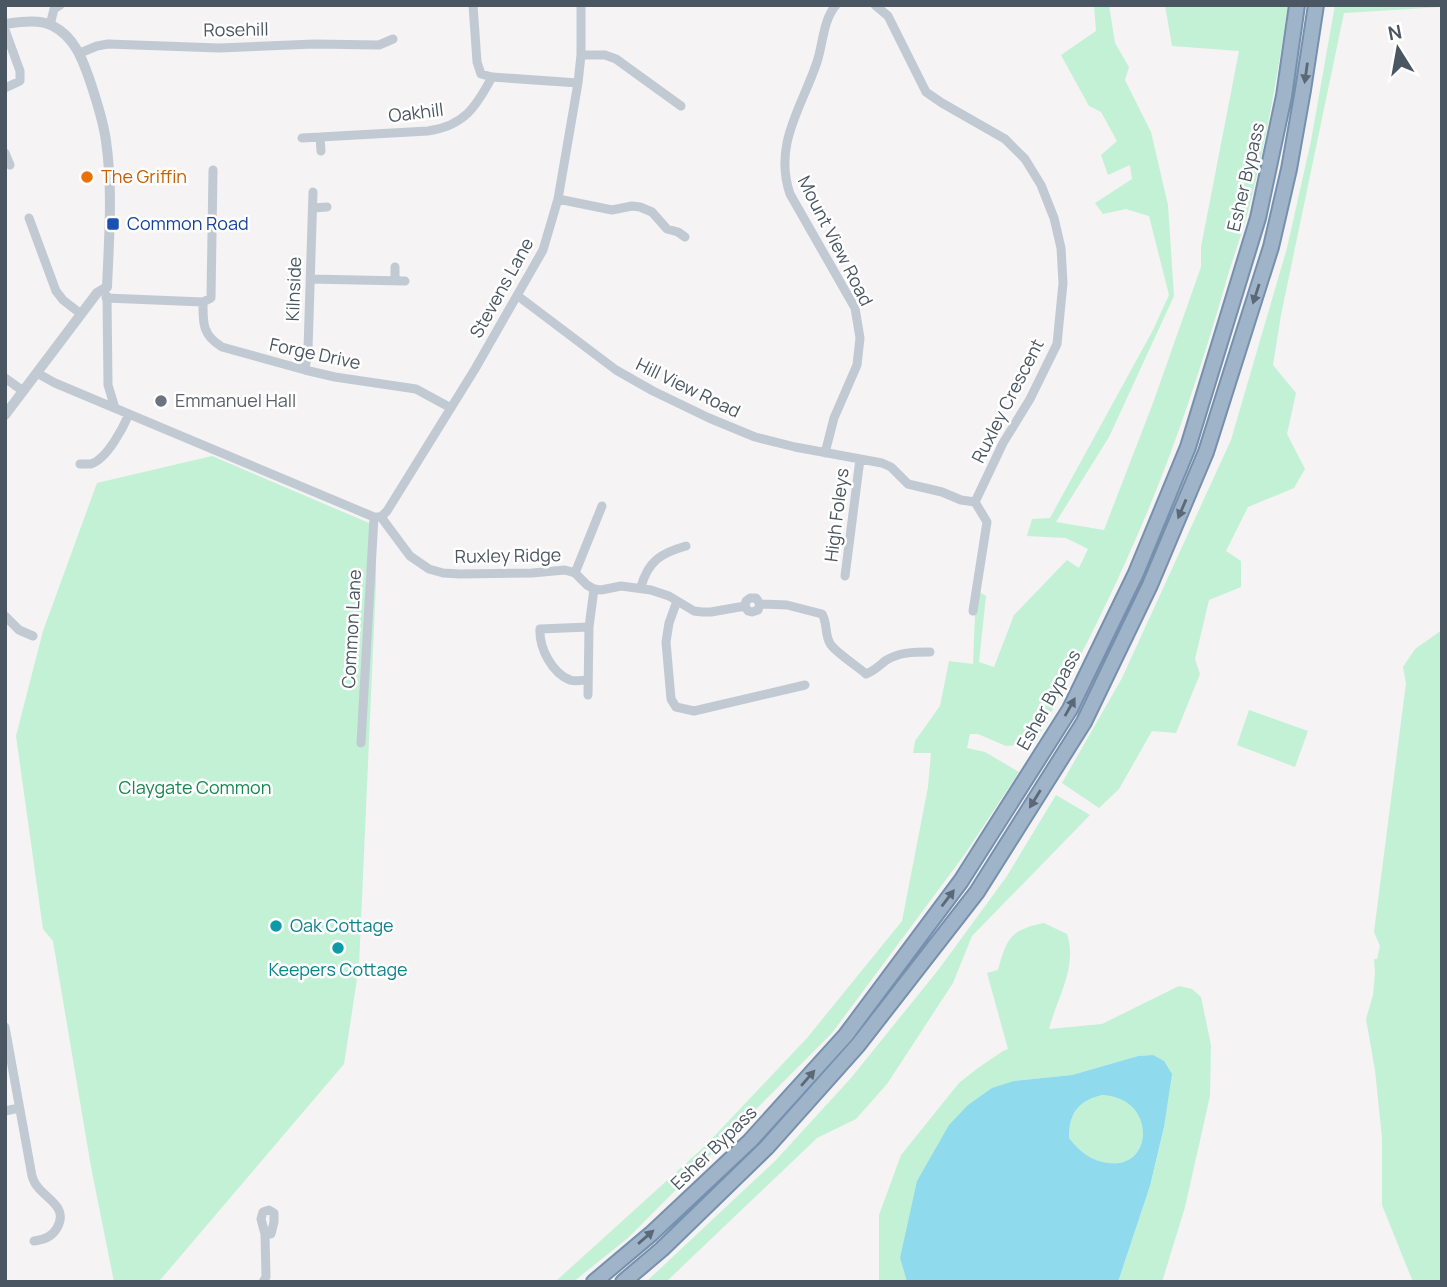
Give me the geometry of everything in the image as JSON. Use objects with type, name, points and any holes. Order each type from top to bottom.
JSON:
[{"type":"highway","name":"Esher Bypass","points":[[594,1282],[651,1234],[750,1141],[846,1035],[961,881],[1070,709],[1136,573],[1188,447],[1258,218],[1284,96],[1297,5]]},
{"type":"highway","name":"Esher Bypass","points":[[623,1282],[662,1249],[767,1147],[858,1045],[977,892],[1084,722],[1150,585],[1206,452],[1271,247],[1304,90],[1316,5]]},
{"type":"street","points":[[50,25],[54,9],[60,5]]},
{"type":"street","points":[[474,5],[479,71],[484,76],[578,83]]},
{"type":"street","name":"Stevens Lane","points":[[377,517],[387,511],[518,296],[543,250],[558,199],[578,83],[581,5]]},
{"type":"street","name":"Mount View Road","points":[[825,453],[834,418],[857,365],[860,338],[855,308],[790,194],[785,178],[785,159],[792,121],[817,62],[828,17],[836,5]]},
{"type":"street","name":"Ruxley Crescent","points":[[875,5],[888,16],[926,92],[1006,138],[1025,159],[1041,185],[1054,218],[1061,248],[1063,283],[1057,344],[1030,399],[1003,443],[975,502]]},
{"type":"street","points":[[5,24],[25,22],[50,25],[62,32],[80,53],[96,99],[106,141],[110,194],[106,293],[108,385],[115,408]]},
{"type":"street","points":[[5,30],[20,71],[20,80],[5,88]]},
{"type":"street","name":"Rosehill","points":[[80,53],[108,44],[219,48],[314,44],[379,45],[393,39]]},
{"type":"street","points":[[581,55],[605,55],[616,59],[681,106]]},
{"type":"street","name":"Oakhill","points":[[302,138],[446,128],[462,119],[473,107],[492,77]]},
{"type":"street","points":[[320,137],[321,151]]},
{"type":"street","points":[[5,153],[10,165]]},
{"type":"street","points":[[5,415],[97,293],[203,302],[211,298],[213,170]]},
{"type":"street","name":"Kilnside","points":[[305,370],[313,192]]},
{"type":"street","points":[[558,199],[612,210],[640,206],[652,212],[667,229],[685,237]]},
{"type":"street","points":[[313,208],[327,207]]},
{"type":"street","points":[[29,218],[56,291],[81,314]]},
{"type":"street","points":[[310,279],[400,281],[395,267]]},
{"type":"street","name":"Hill View Road","points":[[518,296],[616,370],[653,391],[755,436],[825,453]]},
{"type":"street","name":"Forge Drive","points":[[203,302],[204,328],[208,336],[233,351],[335,377],[416,389],[451,408]]},
{"type":"street","points":[[37,373],[55,383],[377,517]]},
{"type":"street","points":[[5,379],[23,391]]},
{"type":"street","points":[[80,464],[91,464],[102,456],[120,432],[129,414]]},
{"type":"street","points":[[825,453],[883,463],[908,484],[975,502],[988,522],[973,611]]},
{"type":"street","name":"High Foleys","points":[[845,576],[860,459]]},
{"type":"street","name":"Ruxley Ridge","points":[[575,573],[602,506]]},
{"type":"street","name":"Ruxley Ridge","points":[[377,517],[410,556],[429,569],[460,574],[565,570],[575,573],[594,589]]},
{"type":"street","name":"Common Lane","points":[[360,743],[377,517]]},
{"type":"street","points":[[641,587],[650,566],[658,557],[686,546]]},
{"type":"street","points":[[588,695],[589,627],[594,589],[641,587],[669,596],[694,611],[702,612],[745,606],[750,598],[756,598],[760,604],[786,606],[822,614],[831,645],[866,674],[888,659],[902,654],[930,652]]},
{"type":"street","points":[[677,601],[666,642],[671,699],[676,707],[694,711],[805,685]]},
{"type":"street","points":[[5,616],[19,629],[33,636]]},
{"type":"street","points":[[587,680],[570,680],[555,669],[541,646],[540,629],[589,627]]},
{"type":"street","points":[[5,1027],[32,1176],[36,1185],[57,1205],[59,1213],[60,1221],[52,1235],[44,1240],[34,1241]]},
{"type":"street","points":[[5,1111],[19,1108]]},
{"type":"street","points":[[263,1282],[266,1277],[265,1234],[261,1219],[263,1212],[269,1210],[274,1213],[271,1234]]},
{"type":"green space","points":[[1094,5],[1109,5],[1115,43],[1129,67],[1125,80],[1151,132],[1168,205],[1174,296],[1109,437],[1056,522],[1104,530],[1201,267],[1201,247],[1239,51],[1172,46],[1165,5],[1288,5],[1271,107],[1249,208],[1196,380],[1152,500],[1103,610],[1035,743],[1006,746],[978,734],[970,734],[967,748],[985,752],[1019,772],[965,854],[832,1033],[628,1238],[573,1282],[555,1282],[705,1146],[807,1038],[902,921],[928,787],[931,753],[913,753],[915,741],[940,706],[949,661],[973,664],[976,590],[986,596],[979,662],[994,667],[1014,615],[1067,560],[1079,568],[1088,549],[1066,538],[1027,536],[1032,519],[1050,518],[1153,330],[1169,295],[1149,216],[1126,209],[1103,214],[1095,203],[1132,179],[1130,165],[1108,175],[1101,155],[1117,141],[1101,112],[1089,106],[1061,55],[1096,31]]},
{"type":"green space","points":[[1335,5],[1442,7],[1344,13],[1273,365],[1296,393],[1287,434],[1305,469],[1294,488],[1248,507],[1226,551],[1241,561],[1241,587],[1209,600],[1195,659],[1200,674],[1176,733],[1152,731],[1119,789],[1099,808],[1062,783],[1122,678],[1231,440],[1287,248],[1311,141]]},
{"type":"green space","name":"Claygate Common","points":[[212,456],[376,526],[376,583],[359,966],[344,1064],[161,1279],[156,1282],[114,1282],[91,1167],[53,941],[43,929],[16,736],[43,631],[97,483]]},
{"type":"green space","points":[[1442,630],[1442,1282],[1413,1282],[1382,1205],[1382,1138],[1375,1070],[1366,1019],[1373,995],[1374,959],[1377,959],[1380,946],[1374,932],[1406,683],[1403,667],[1415,649]]},
{"type":"green space","points":[[1249,710],[1308,731],[1295,767],[1237,745]]},
{"type":"green space","points":[[1056,795],[1090,815],[972,936],[953,983],[887,1084],[856,1119],[817,1138],[666,1282],[646,1282],[776,1160],[851,1078],[939,969],[1007,876]]},
{"type":"green space","points":[[1044,923],[1067,934],[1070,946],[1065,982],[1049,1029],[1102,1024],[1179,986],[1192,989],[1201,997],[1211,1045],[1210,1096],[1185,1207],[1162,1282],[1118,1282],[1150,1186],[1164,1127],[1153,1055],[1138,1056],[1072,1075],[1014,1081],[900,1258],[907,1282],[879,1282],[879,1215],[901,1155],[959,1083],[1008,1049],[987,973],[998,970],[1004,950],[1012,937],[1024,929]]},
{"type":"green space","points":[[1102,1095],[1120,1099],[1133,1108],[1141,1119],[1141,1144],[1135,1155],[1124,1162],[1109,1163],[1091,1158],[1081,1152],[1069,1138],[1076,1109]]},
{"type":"water","points":[[1153,1055],[1164,1061],[1172,1074],[1164,1127],[1150,1186],[1118,1282],[907,1282],[900,1258],[917,1181],[949,1125],[968,1105],[992,1088],[1014,1081],[1072,1075],[1138,1056]],"holes":[[[1102,1095],[1120,1099],[1132,1107],[1140,1119],[1143,1132],[1141,1144],[1135,1155],[1124,1162],[1109,1163],[1091,1158],[1069,1138],[1073,1115],[1081,1105]]]},
{"type":"place","name":"The Griffin","points":[[87,177]]},
{"type":"place","name":"Common Road","points":[[113,224]]},
{"type":"place","name":"Emmanuel Hall","points":[[161,401]]},
{"type":"place","name":"Oak Cottage","points":[[276,926]]},
{"type":"place","name":"Keepers Cottage","points":[[338,948]]}]
